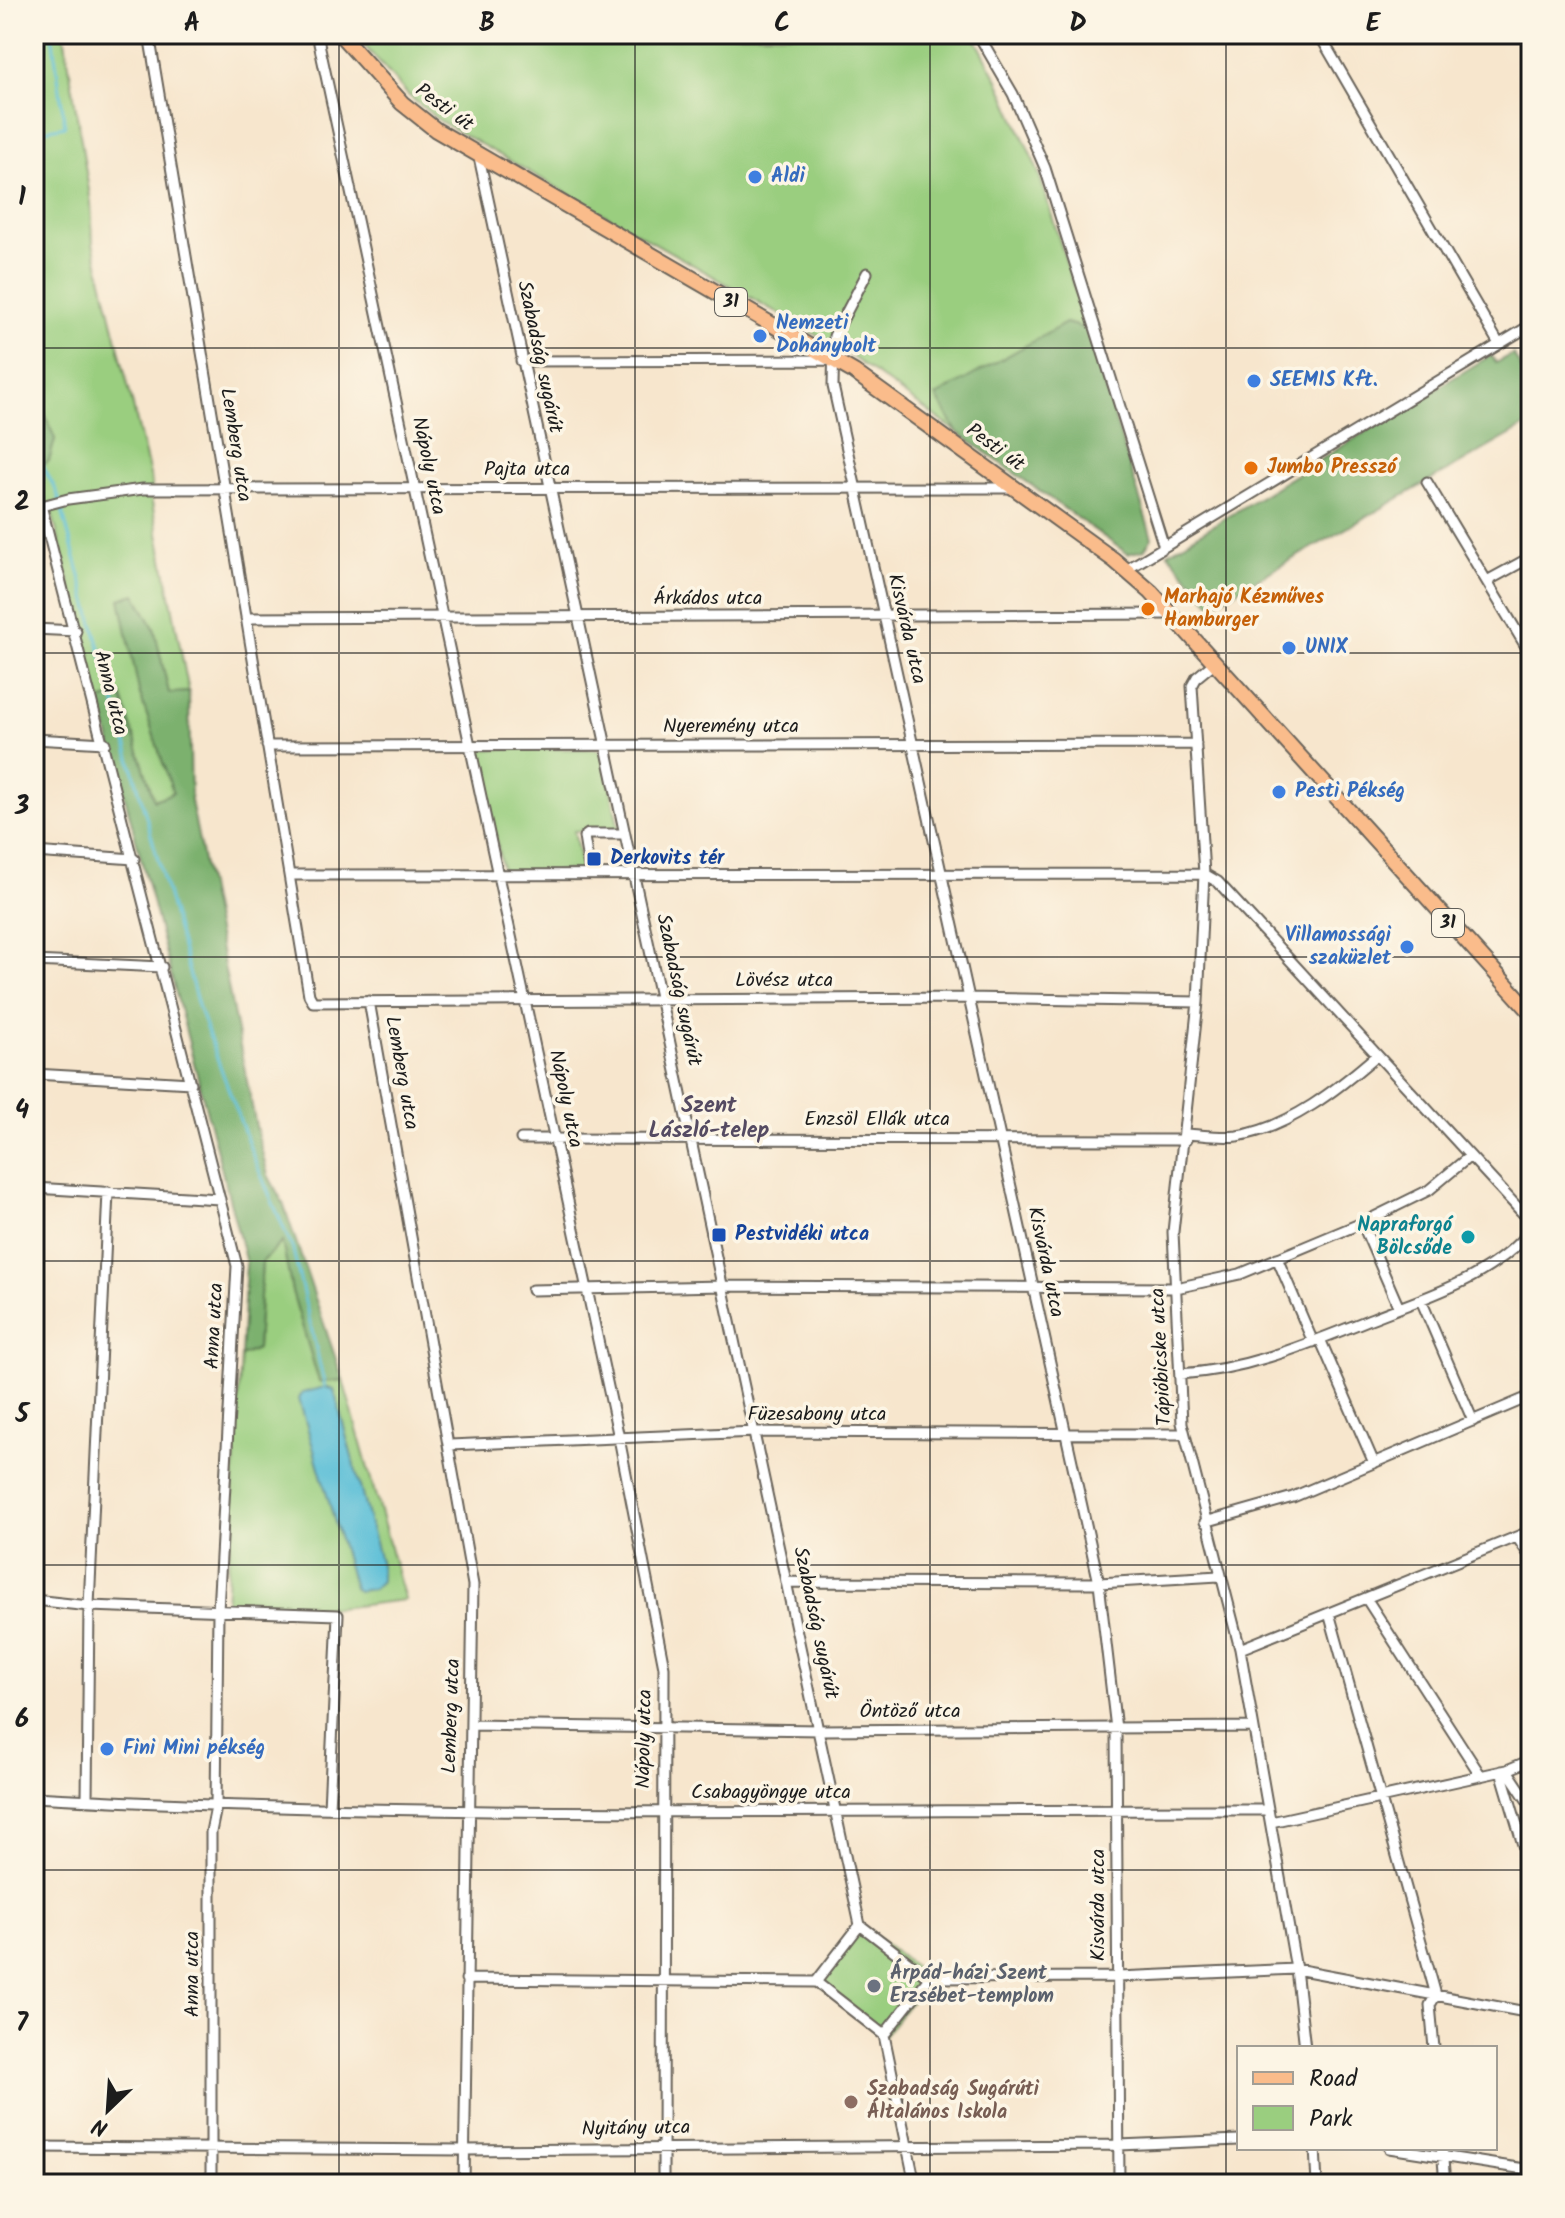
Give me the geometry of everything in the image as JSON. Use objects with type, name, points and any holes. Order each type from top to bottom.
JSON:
[{"type":"main road","name":"Pesti út","points":[[340,34],[402,103],[479,157],[832,360],[1126,570],[1171,614],[1531,1012]]},
{"type":"street","name":"Lemberg utca","points":[[149,34],[309,995],[313,1002],[323,1005],[369,1001],[473,1585],[467,1814],[464,2184]]},
{"type":"street","name":"Nápoly utca","points":[[317,34],[619,1438],[664,1667],[663,2184]]},
{"type":"street","points":[[978,34],[1013,94],[1045,168],[1164,547]]},
{"type":"street","points":[[1319,34],[1499,344]]},
{"type":"street","name":"Szabadság sugárút","points":[[479,157],[860,1925]]},
{"type":"street","name":"Kisvárda utca","points":[[867,273],[834,336],[833,386],[914,744],[938,873],[1001,1138],[1031,1286],[1099,1583],[1116,1729],[1119,2184]]},
{"type":"street","points":[[1126,570],[1531,325]]},
{"type":"street","points":[[521,361],[832,360]]},
{"type":"street","points":[[1427,482],[1531,655]]},
{"type":"street","name":"Pajta utca","points":[[40,508],[68,499],[143,489],[1015,488]]},
{"type":"street","name":"Anna utca","points":[[34,496],[76,631],[237,1266],[218,1611],[216,1807],[211,1832],[211,2184]]},
{"type":"street","points":[[1487,581],[1531,557]]},
{"type":"street","name":"Árkádos utca","points":[[246,618],[1171,614]]},
{"type":"street","points":[[34,629],[76,631]]},
{"type":"street","name":"Tápióbicske utca","points":[[1214,663],[1197,677],[1192,686],[1204,874],[1198,1002],[1186,1137],[1174,1213],[1180,1374],[1184,1434],[1240,1649],[1296,1969],[1305,2046]]},
{"type":"street","points":[[34,739],[105,743]]},
{"type":"street","name":"Nyeremény utca","points":[[267,746],[1196,744]]},
{"type":"street","points":[[590,874],[584,837],[588,834],[625,834]]},
{"type":"street","points":[[34,852],[134,859]]},
{"type":"street","points":[[289,875],[1204,874],[1218,882],[1531,1222]]},
{"type":"street","points":[[34,961],[162,967]]},
{"type":"street","name":"Lövész utca","points":[[369,1001],[966,998],[1198,1002]]},
{"type":"street","name":"Enzsöl Ellák utca","points":[[521,1139],[1231,1136],[1248,1133],[1322,1100],[1377,1055]]},
{"type":"street","points":[[34,1074],[191,1083]]},
{"type":"street","points":[[532,1290],[723,1286],[1176,1288],[1214,1282],[1362,1223],[1429,1190],[1470,1156]]},
{"type":"street","points":[[34,1188],[220,1199]]},
{"type":"street","points":[[87,1800],[89,1606],[108,1192]]},
{"type":"street","points":[[1362,1223],[1399,1308]]},
{"type":"street","points":[[1180,1374],[1236,1368],[1421,1300],[1487,1267],[1531,1229]]},
{"type":"street","points":[[1277,1258],[1374,1463]]},
{"type":"street","points":[[1421,1300],[1473,1421]]},
{"type":"street","points":[[1205,1522],[1293,1497],[1531,1396]]},
{"type":"street","name":"Füzesabony utca","points":[[450,1445],[755,1432],[1184,1434]]},
{"type":"street","points":[[1240,1649],[1531,1531]]},
{"type":"street","points":[[1517,1537],[1531,1558]]},
{"type":"street","points":[[788,1582],[1099,1583],[1219,1576]]},
{"type":"street","points":[[1366,1598],[1481,1776]]},
{"type":"street","points":[[34,1600],[89,1606],[338,1615],[329,1808]]},
{"type":"street","points":[[1329,1613],[1436,1995],[1430,2005],[1434,2046]]},
{"type":"street","name":"Öntöző utca","points":[[471,1725],[820,1730],[1253,1727]]},
{"type":"street","points":[[1271,1822],[1481,1776],[1531,1760]]},
{"type":"street","points":[[1504,1770],[1531,1806]]},
{"type":"street","points":[[1504,1770],[1531,1872]]},
{"type":"street","name":"Csabagyöngye utca","points":[[34,1797],[216,1807],[467,1814],[1117,1808],[1268,1810]]},
{"type":"street","points":[[816,1982],[860,1925],[929,1978],[1118,1977],[1296,1969],[1531,2013]]},
{"type":"street","points":[[884,2035],[929,1978]]},
{"type":"street","points":[[466,1979],[816,1982],[884,2035],[915,2184]]},
{"type":"street","name":"Nyitány utca","points":[[34,2147],[464,2150],[907,2144],[1119,2145],[1237,2140]]},
{"type":"street","points":[[1315,2150],[1317,2184]]},
{"type":"street","points":[[1416,2150],[1443,2152],[1531,2170]]},
{"type":"street","points":[[1443,2152],[1445,2184]]},
{"type":"green space","points":[[34,34],[64,34],[91,203],[93,243],[152,483],[151,498],[189,692],[169,694],[154,628],[135,594],[139,691],[173,793],[154,800],[121,695],[100,701],[53,517],[34,470],[49,461],[55,439],[34,387]]},
{"type":"green space","points":[[354,34],[973,34],[999,82],[1038,171],[1087,329],[1066,323],[937,397],[957,432],[841,349],[440,121],[409,96]]},
{"type":"green space","points":[[1066,323],[1087,329],[1152,538],[1144,550],[1128,554],[957,432],[936,396]]},
{"type":"green space","points":[[1513,354],[1531,385],[1531,423],[1212,605],[1168,553],[1491,355],[1496,363]]},
{"type":"green space","points":[[34,387],[55,439],[49,461],[34,470]]},
{"type":"green space","points":[[135,594],[154,628],[169,693],[189,692],[191,801],[258,1136],[268,1175],[283,1203],[343,1380],[319,1382],[292,1291],[282,1242],[262,1262],[257,1349],[241,1356],[246,1263],[100,701],[121,694],[154,800],[173,793],[139,691],[120,599]]},
{"type":"green space","points":[[478,749],[596,749],[604,755],[619,830],[574,831],[582,870],[503,873]]},
{"type":"green space","points":[[283,1241],[292,1291],[319,1381],[343,1380],[405,1600],[338,1608],[226,1604],[241,1356],[257,1349],[262,1262]]},
{"type":"green space","points":[[860,1925],[929,1978],[884,2035],[816,1982]]},
{"type":"water","points":[[325,1387],[334,1390],[381,1565],[381,1581],[373,1589],[358,1591],[354,1588],[299,1399],[302,1393]]},
{"type":"waterway","points":[[34,132],[65,126],[52,34]]},
{"type":"waterway","points":[[34,450],[57,492],[199,1009],[255,1161],[293,1250],[325,1387]]},
{"type":"place","name":"Aldi","points":[[755,177]]},
{"type":"place","name":"Nemzeti Dohánybolt","points":[[760,336]]},
{"type":"place","name":"SEEMIS Kft.","points":[[1254,381]]},
{"type":"place","name":"Jumbo Presszó","points":[[1251,468]]},
{"type":"place","name":"Marhajó Kézműves Hamburger","points":[[1148,609]]},
{"type":"place","name":"UNIX","points":[[1289,648]]},
{"type":"place","name":"Pesti Pékség","points":[[1279,792]]},
{"type":"place","name":"Derkovits tér","points":[[594,859]]},
{"type":"place","name":"Villamossági szaküzlet","points":[[1407,947]]},
{"type":"place","name":"Pestvidéki utca","points":[[719,1235]]},
{"type":"place","name":"Napraforgó Bölcsőde","points":[[1468,1237]]},
{"type":"place","name":"Fini Mini pékség","points":[[107,1749]]},
{"type":"place","name":"Árpád-házi Szent Erzsébet-templom","points":[[874,1986]]},
{"type":"place","name":"Szabadság Sugárúti Általános Iskola","points":[[851,2102]]},
{"type":"district","name":"Szent László-telep","points":[[709,1118]]}]
